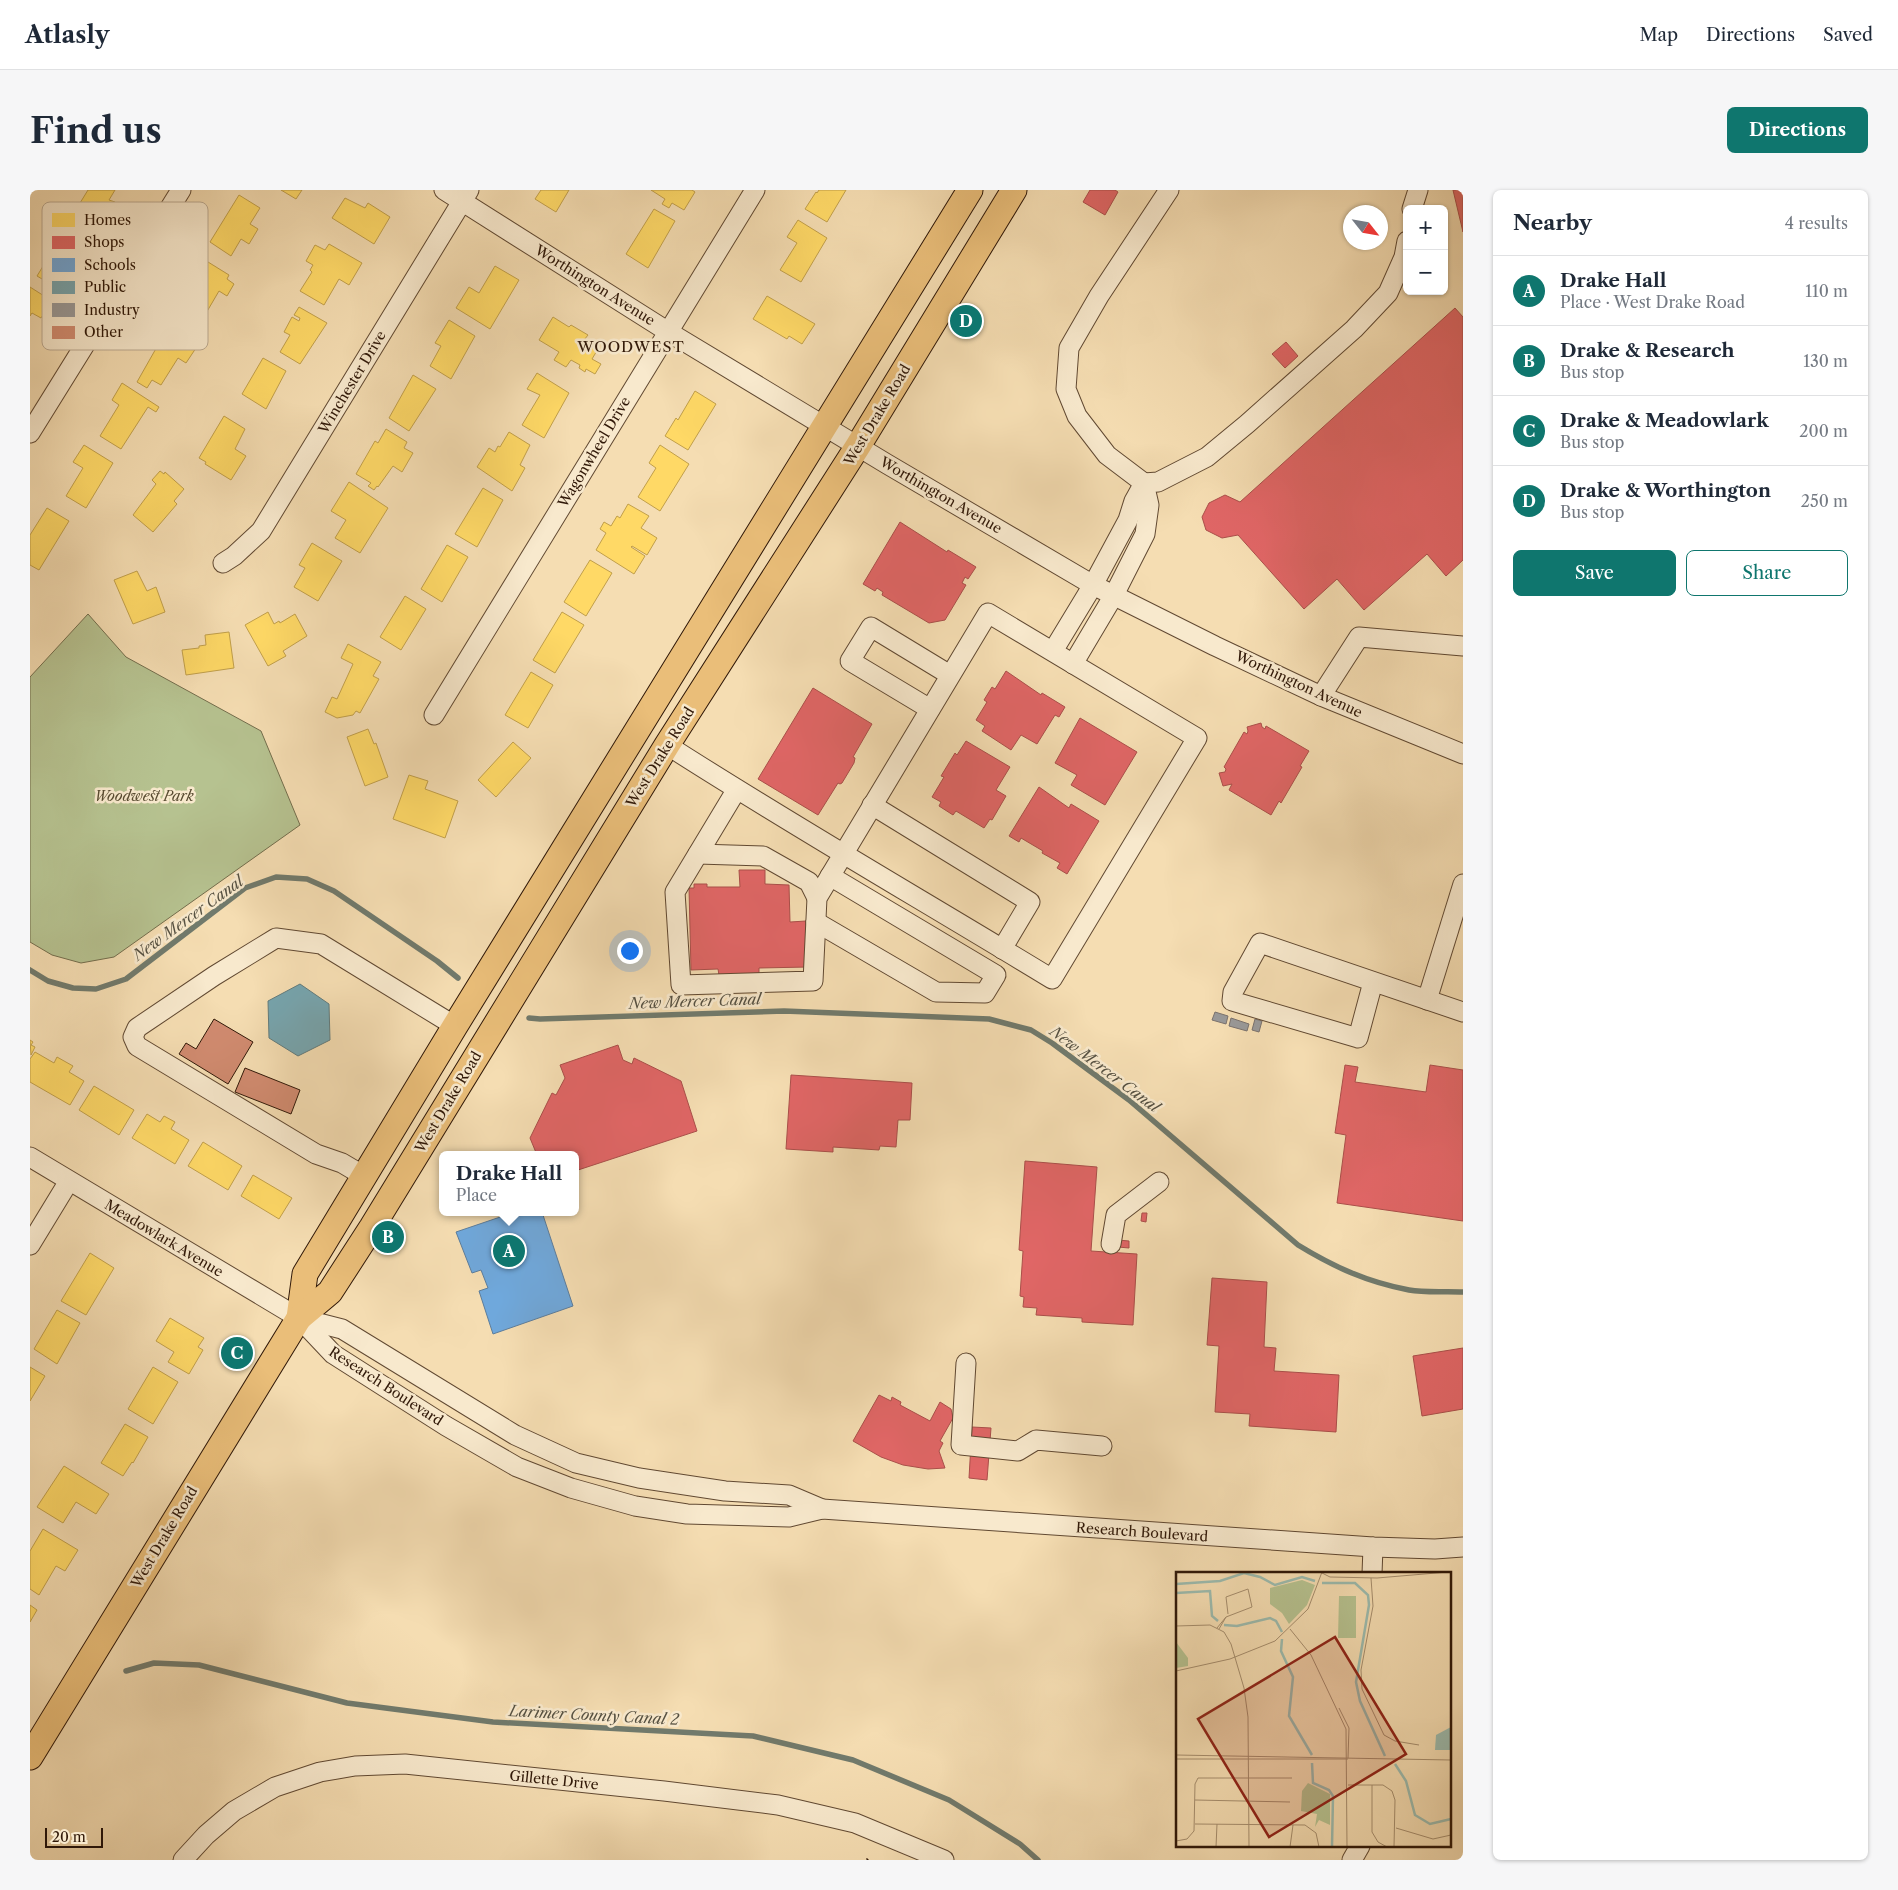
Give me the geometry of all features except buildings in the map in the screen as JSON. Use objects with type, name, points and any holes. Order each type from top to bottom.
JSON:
[{"type":"main road","name":"West Drake Road","points":[[299,1318],[305,1274],[970,190]]},
{"type":"main road","name":"West Drake Road","points":[[30,1757],[299,1318],[330,1292],[667,745],[858,446],[1014,190]]},
{"type":"main road","points":[[451,1097],[463,1066],[466,1050],[466,1038],[456,1026]]},
{"type":"street","points":[[174,202],[181,190]]},
{"type":"street","name":"Worthington Avenue","points":[[444,190],[466,196],[667,332],[1093,584],[1215,646],[1321,696],[1463,754]]},
{"type":"street","name":"Wagonwheel Drive","points":[[434,715],[755,190]]},
{"type":"street","points":[[1073,664],[1114,595],[1145,534],[1150,505],[1144,483],[1107,455],[1077,416],[1066,389],[1069,348],[1099,296],[1169,190]]},
{"type":"street","points":[[1413,205],[1418,190]]},
{"type":"street","name":"Winchester Drive","points":[[223,563],[234,556],[261,531],[466,196]]},
{"type":"street","points":[[1144,483],[1158,482],[1207,456],[1247,424],[1354,329],[1388,292],[1405,250]]},
{"type":"street","points":[[30,433],[82,350]]},
{"type":"street","points":[[1053,652],[1128,520],[1134,501],[1144,483]]},
{"type":"street","points":[[667,745],[737,789],[843,853],[1005,951],[1052,979],[1197,738],[988,613],[930,708],[843,853],[817,898],[813,981],[680,985],[675,892],[737,789]]},
{"type":"street","points":[[930,708],[850,661],[871,627],[950,675]]},
{"type":"street","points":[[1321,696],[1359,637],[1463,646]]},
{"type":"street","points":[[816,922],[936,992],[985,993],[996,975],[1005,951],[1030,902],[872,805]]},
{"type":"street","points":[[698,854],[763,856],[809,882],[817,898]]},
{"type":"street","points":[[830,876],[996,975]]},
{"type":"street","points":[[1427,1000],[1462,890]]},
{"type":"street","points":[[364,1176],[342,1163],[316,1154],[137,1046],[133,1037],[137,1028],[214,976],[276,938],[321,944],[456,1026]]},
{"type":"street","points":[[1373,982],[1358,1038],[1232,1001],[1233,992],[1260,943],[1463,1012]]},
{"type":"street","name":"Meadowlark Avenue","points":[[30,1157],[299,1318]]},
{"type":"street","points":[[30,1245],[69,1181]]},
{"type":"street","points":[[1111,1244],[1116,1215],[1159,1182]]},
{"type":"street","name":"Research Boulevard","points":[[299,1318],[333,1354],[438,1421],[517,1466],[571,1488],[636,1506],[687,1514],[789,1517],[822,1509],[1373,1547],[1435,1549],[1463,1547]]},
{"type":"street","name":"Research Boulevard","points":[[299,1318],[342,1329],[515,1435],[576,1463],[639,1478],[726,1491],[789,1495],[822,1509]]},
{"type":"street","points":[[966,1362],[961,1445],[1018,1451],[1036,1440],[1102,1446]]},
{"type":"street","points":[[1372,1572],[1373,1547]]},
{"type":"street","name":"Gillette Drive","points":[[183,1860],[206,1835],[234,1811],[275,1787],[320,1772],[346,1767],[405,1764],[778,1805],[855,1823],[944,1860]]},
{"type":"street","points":[[1352,1860],[1359,1848]]},
{"type":"green space","name":"Woodwest Park","points":[[88,614],[126,657],[261,731],[300,825],[114,957],[81,963],[52,955],[30,942],[30,677]]},
{"type":"waterway","name":"New Mercer Canal","points":[[30,970],[48,981],[73,988],[96,989],[126,979],[245,888],[276,877],[307,879],[334,891],[437,961],[458,978]]},
{"type":"waterway","name":"New Mercer Canal","points":[[529,1018],[784,1011],[989,1019],[1031,1030],[1052,1043],[1129,1100],[1298,1245],[1338,1267],[1379,1283],[1415,1291],[1463,1292]]},
{"type":"waterway","name":"Larimer County Canal 2","points":[[126,1671],[154,1663],[199,1665],[347,1703],[493,1722],[753,1736],[853,1760],[949,1800],[1020,1844],[1038,1860]]},
{"type":"place","name":"Drake & Worthington","points":[[966,321]]},
{"type":"place","name":"Drake & Research","points":[[388,1237]]},
{"type":"place","name":"Drake Hall","points":[[509,1251]]},
{"type":"place","name":"Drake & Meadowlark","points":[[237,1353]]},
{"type":"district","name":"WOODWEST","points":[[631,346]]}]
